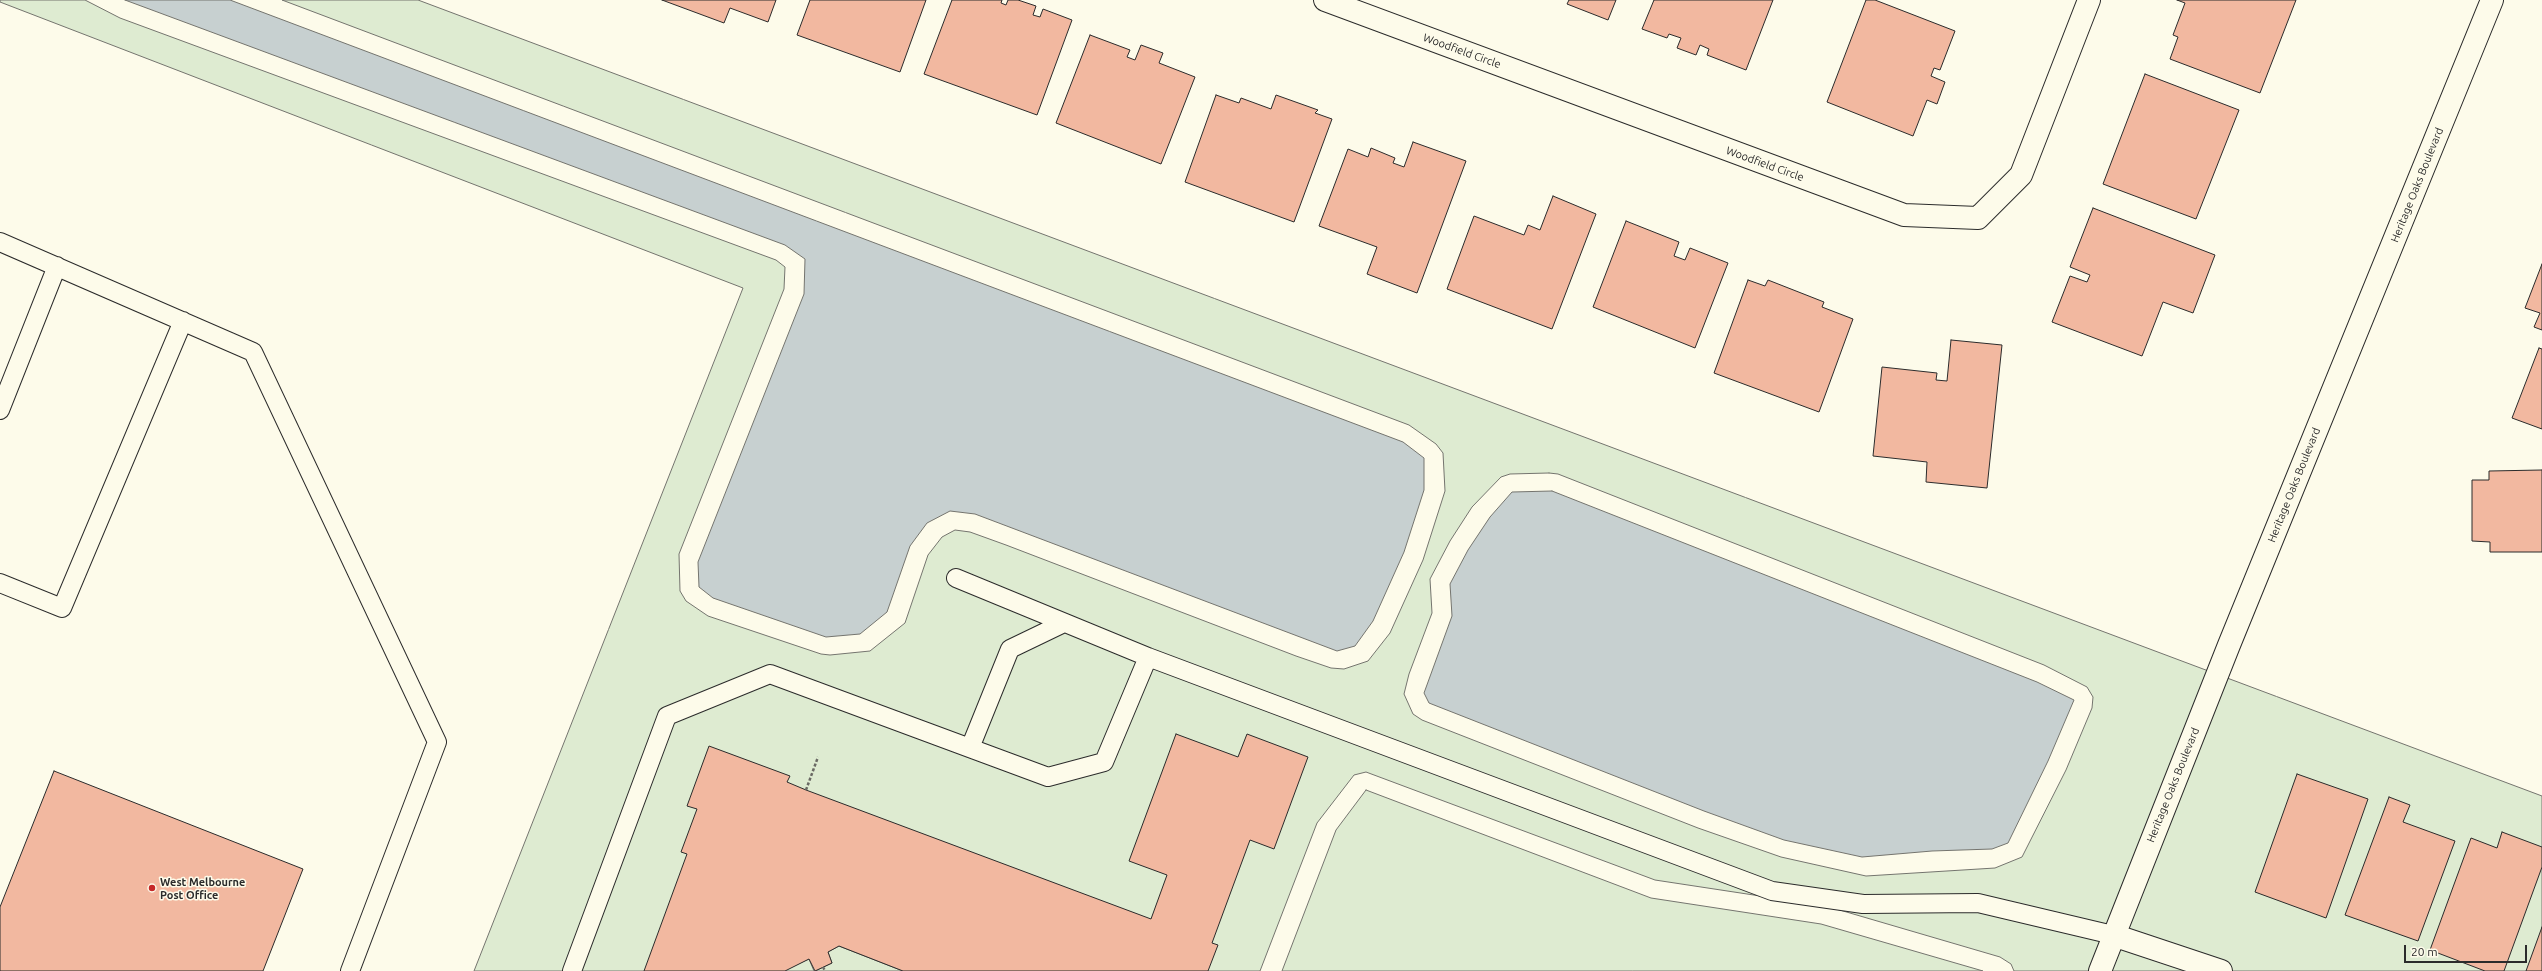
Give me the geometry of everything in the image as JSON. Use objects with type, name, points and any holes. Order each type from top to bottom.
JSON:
[{"type":"street","name":"Woodfield Circle","points":[[1325,0],[1904,215],[1978,218],[2021,175],[2089,0]]},
{"type":"street","name":"Heritage Oaks Boulevard","points":[[2100,971],[2492,0]]},
{"type":"street","points":[[2114,935],[2221,971]]},
{"type":"lane","points":[[0,242],[253,352],[437,742],[350,971]]},
{"type":"lane","points":[[0,410],[57,266]]},
{"type":"lane","points":[[0,583],[62,608],[183,321]]},
{"type":"lane","points":[[956,578],[1148,657],[1772,891],[1863,904],[1978,903],[2114,935]]},
{"type":"lane","points":[[970,748],[1010,649],[1064,623]]},
{"type":"lane","points":[[572,971],[667,716],[770,674],[1048,777],[1104,762],[1148,657]]},
{"type":"path","points":[[806,790],[818,757]]},
{"type":"path","points":[[824,967],[825,971]]},
{"type":"green space","points":[[0,0],[85,0],[120,18],[776,260],[785,267],[784,289],[679,554],[680,591],[686,601],[708,616],[821,654],[830,655],[870,651],[905,623],[928,555],[942,537],[955,530],[970,532],[1006,545],[1296,656],[1331,668],[1344,669],[1368,661],[1390,633],[1423,560],[1445,491],[1443,453],[1436,444],[1409,425],[282,0],[418,0],[2542,796],[2542,971],[2014,971],[2011,964],[2000,957],[1826,906],[1655,880],[1366,772],[1354,775],[1317,823],[1260,971],[954,971],[840,928],[765,971],[474,971],[743,288],[0,2]],"holes":[[[1510,474],[1558,474],[2044,665],[2087,687],[2093,697],[2092,708],[2066,770],[2022,857],[1995,868],[1866,876],[1781,857],[1698,828],[1422,720],[1413,714],[1404,694],[1409,674],[1432,613],[1430,579],[1450,541],[1472,507],[1501,477]]]},
{"type":"green space","points":[[1366,790],[1651,898],[1821,924],[1983,971],[1282,971],[1336,830]]},
{"type":"green space","points":[[839,946],[903,971],[815,971],[832,963],[828,952]]},
{"type":"green space","points":[[809,959],[814,971],[785,971],[786,969]]},
{"type":"shaded area","points":[[125,0],[230,0],[1403,442],[1424,458],[1424,490],[1404,552],[1373,621],[1355,646],[1337,651],[975,514],[950,511],[927,523],[910,546],[887,612],[860,634],[826,637],[713,598],[699,587],[698,562],[804,294],[805,259],[785,245]]},
{"type":"shaded area","points":[[1552,491],[2037,682],[2074,700],[2048,761],[2008,843],[1992,849],[1932,851],[1862,857],[1784,840],[1704,811],[1429,703],[1424,693],[1452,616],[1450,584],[1468,550],[1490,517],[1512,492]]},
{"type":"building","points":[[662,0],[776,0],[768,22],[730,8],[724,23]]},
{"type":"building","points":[[810,0],[926,0],[900,72],[797,35]]},
{"type":"building","points":[[952,0],[1002,0],[1001,3],[1006,5],[1008,0],[1018,0],[1036,6],[1033,15],[1040,17],[1043,9],[1072,20],[1037,115],[924,74]]},
{"type":"building","points":[[1569,0],[1616,0],[1608,20],[1567,4]]},
{"type":"building","points":[[1654,0],[1773,0],[1746,70],[1707,55],[1709,49],[1700,45],[1696,55],[1677,48],[1681,38],[1669,34],[1667,38],[1642,29]]},
{"type":"building","points":[[1866,0],[1875,0],[1955,31],[1940,70],[1934,68],[1931,76],[1945,82],[1937,104],[1927,100],[1913,136],[1827,102]]},
{"type":"building","points":[[2177,0],[2296,0],[2260,93],[2170,59],[2178,37],[2173,35],[2185,3]]},
{"type":"building","points":[[1090,35],[1130,50],[1127,57],[1135,60],[1141,45],[1163,53],[1159,63],[1195,77],[1161,164],[1056,123]]},
{"type":"building","points":[[2145,74],[2239,110],[2196,219],[2103,184]]},
{"type":"building","points":[[1216,95],[1239,103],[1241,98],[1271,109],[1276,95],[1318,110],[1315,113],[1332,119],[1294,222],[1185,182]]},
{"type":"building","points":[[1413,142],[1466,161],[1417,293],[1367,274],[1377,247],[1319,226],[1348,149],[1368,157],[1371,148],[1395,158],[1393,163],[1404,167]]},
{"type":"building","points":[[1553,196],[1596,214],[1552,329],[1447,289],[1474,216],[1524,235],[1528,225],[1540,230]]},
{"type":"building","points":[[2093,208],[2215,255],[2193,313],[2163,302],[2142,356],[2052,322],[2070,276],[2087,282],[2090,275],[2070,267]]},
{"type":"building","points":[[1626,221],[1679,242],[1674,256],[1685,260],[1690,248],[1728,263],[1695,348],[1593,307]]},
{"type":"building","points":[[2542,264],[2542,330],[2534,327],[2540,313],[2525,308]]},
{"type":"building","points":[[1748,280],[1765,286],[1768,280],[1824,302],[1822,307],[1853,319],[1819,412],[1714,373]]},
{"type":"building","points":[[1951,340],[2002,345],[1987,488],[1926,482],[1927,462],[1873,456],[1882,367],[1937,373],[1936,380],[1947,381]]},
{"type":"building","points":[[2539,348],[2542,349],[2542,429],[2512,418]]},
{"type":"building","points":[[2542,470],[2542,552],[2490,552],[2490,542],[2472,541],[2472,480],[2489,480],[2489,471]]},
{"type":"building","points":[[1176,734],[1238,757],[1247,734],[1308,757],[1274,849],[1250,840],[1212,943],[1218,945],[1208,971],[903,971],[839,946],[828,952],[832,963],[815,971],[809,959],[785,971],[644,971],[687,854],[681,852],[697,809],[687,806],[709,746],[790,776],[787,782],[806,790],[1151,919],[1167,875],[1129,861]]},
{"type":"building","name":"West Melbourne Post Office","points":[[54,771],[303,869],[263,971],[0,971],[0,907]]},
{"type":"building","points":[[2297,774],[2368,799],[2326,918],[2255,892]]},
{"type":"building","points":[[2389,797],[2410,805],[2403,822],[2455,841],[2418,941],[2345,915]]},
{"type":"building","points":[[2502,832],[2542,847],[2542,867],[2504,971],[2485,971],[2430,950],[2471,838],[2497,848]]},
{"type":"building","points":[[2542,927],[2542,971],[2526,971]]},
{"type":"place","name":"West Melbourne Post Office","points":[[152,888]]}]
